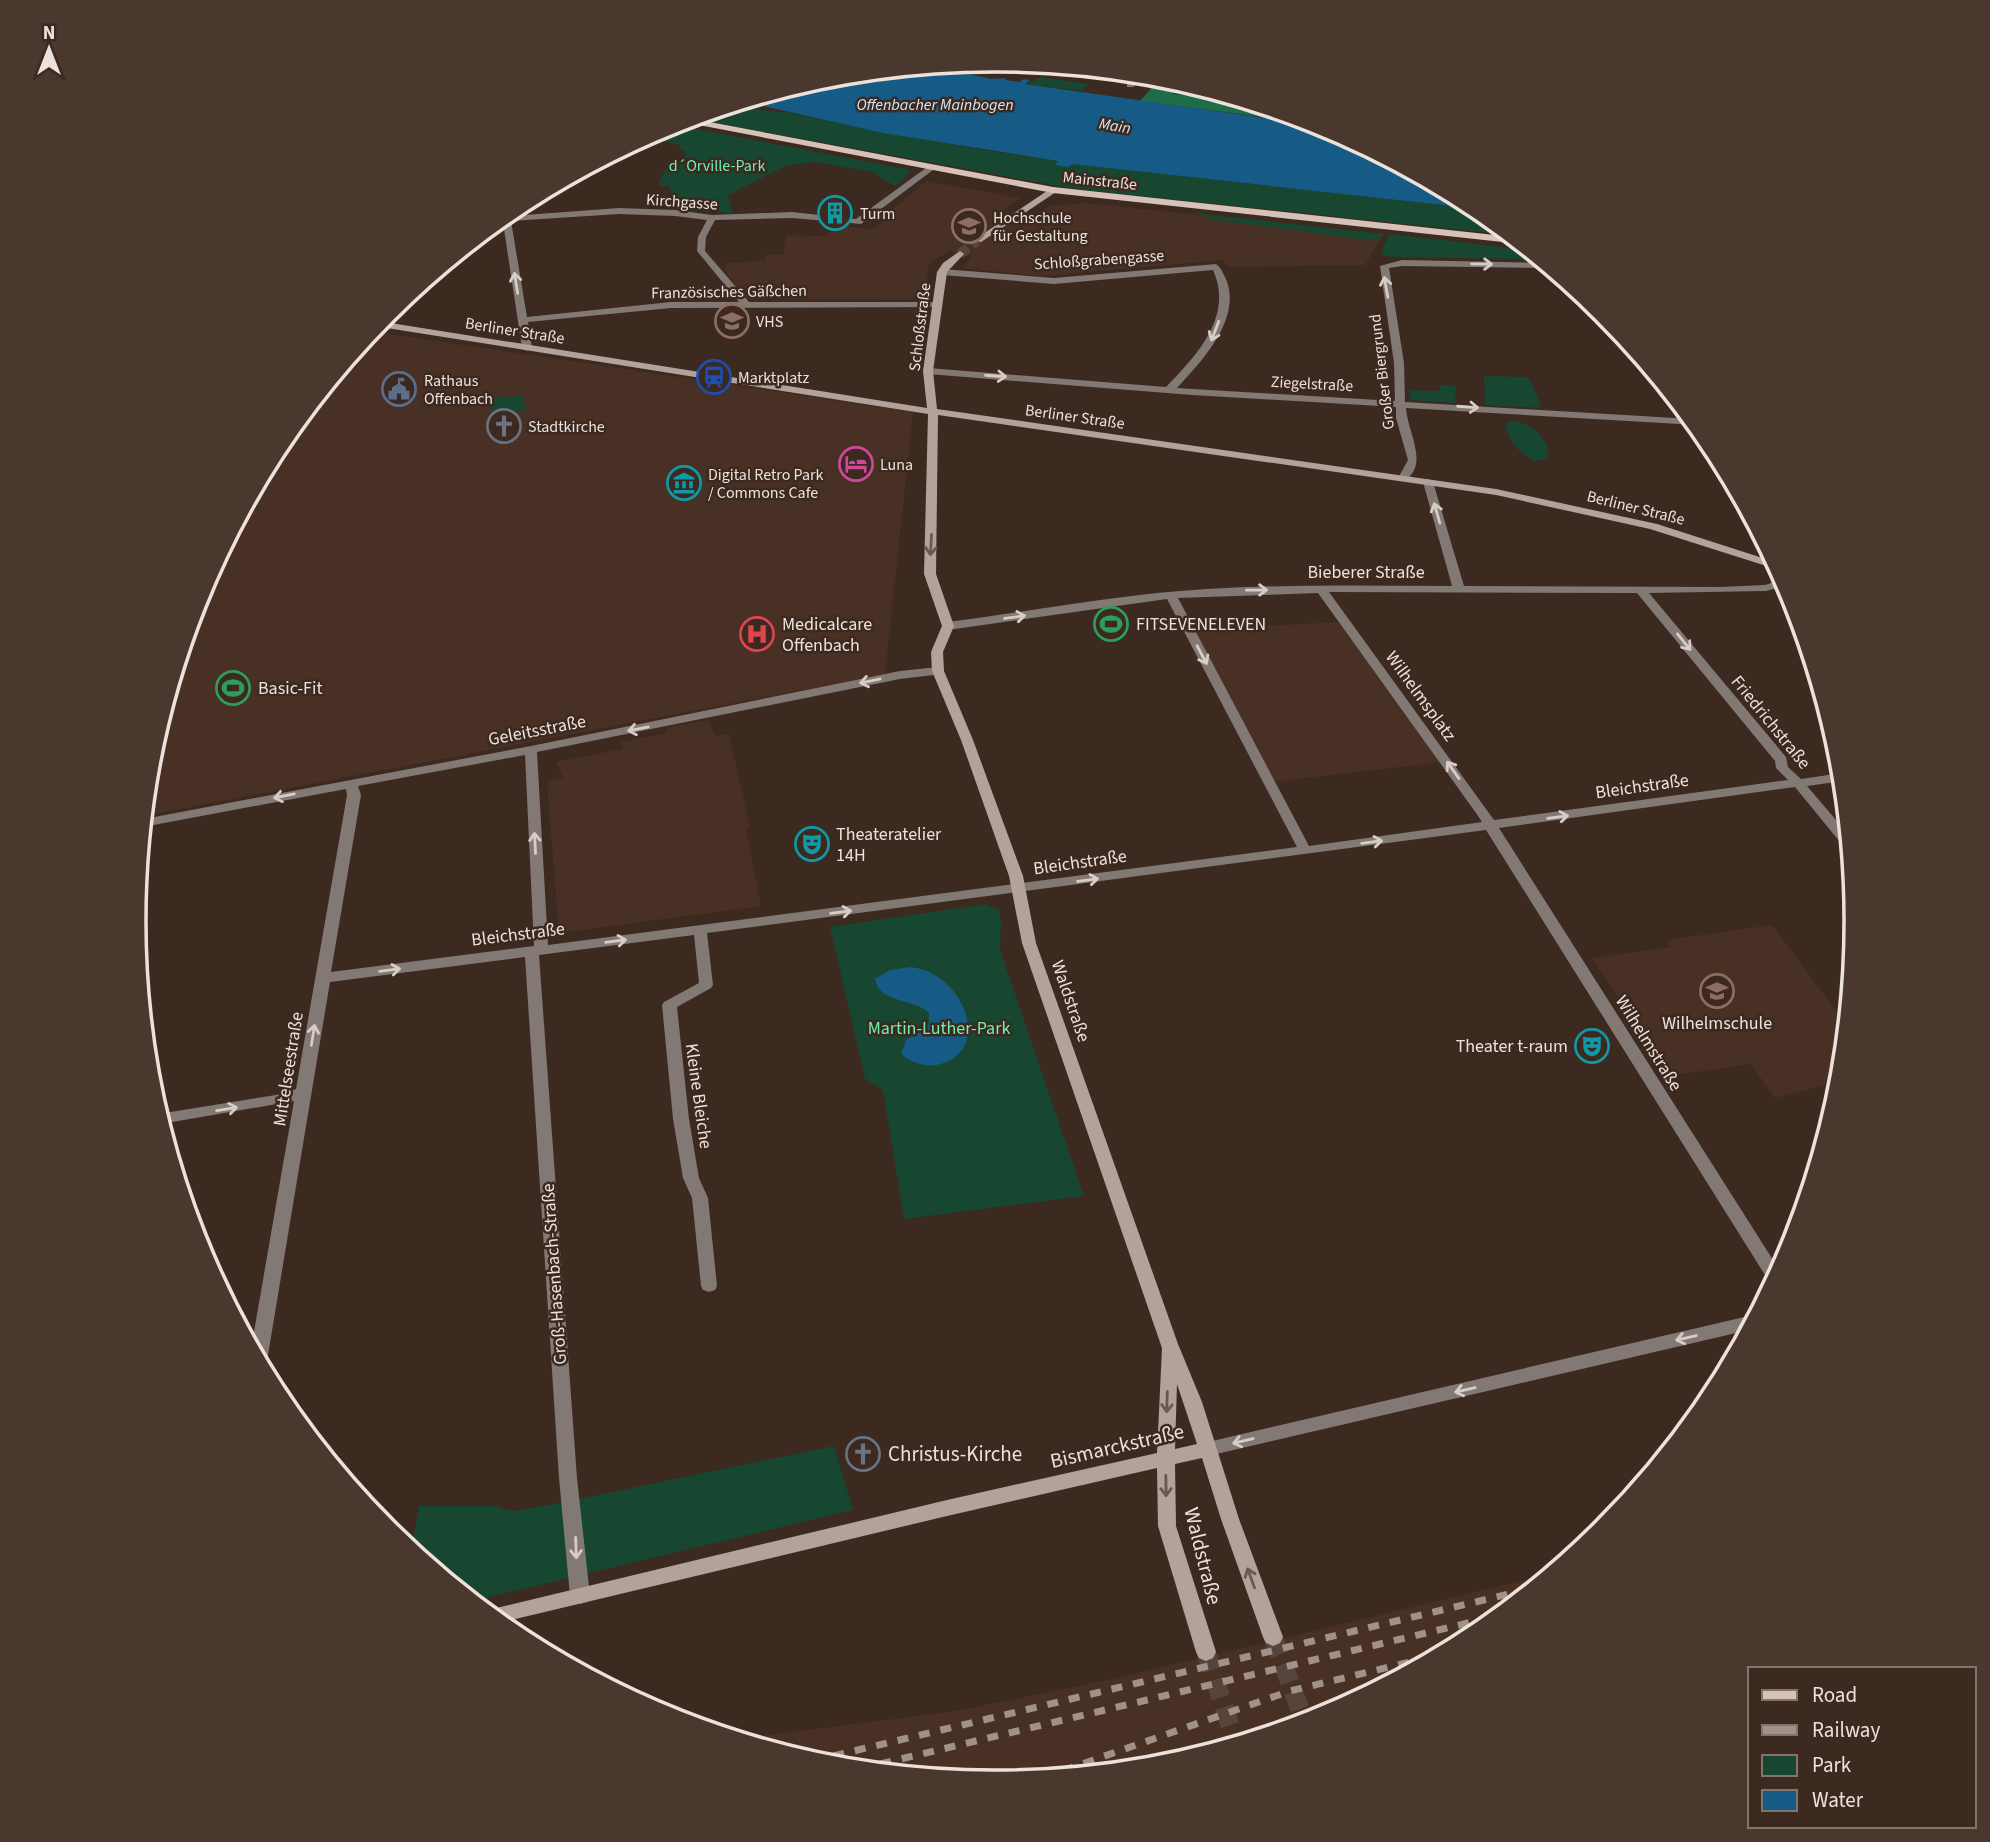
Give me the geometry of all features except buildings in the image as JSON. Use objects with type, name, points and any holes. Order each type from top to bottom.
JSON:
[{"type":"main road","name":"Mainstraße","points":[[703,124],[1053,190],[1501,239]]},
{"type":"main road","points":[[978,240],[1053,190]]},
{"type":"main road","name":"Schloßstraße","points":[[931,412],[928,371],[942,272],[946,265],[960,254]]},
{"type":"main road","name":"Berliner Straße","points":[[389,326],[931,412],[1428,482],[1620,518],[1679,533],[1765,562]]},
{"type":"main road","points":[[931,412],[934,426],[930,573],[948,626],[937,652],[937,671]]},
{"type":"main road","name":"Waldstraße","points":[[937,671],[967,740],[1021,889],[1029,943],[1169,1344],[1193,1402],[1230,1519],[1273,1637]]},
{"type":"main road","name":"Waldstraße","points":[[1169,1344],[1167,1526],[1206,1652]]},
{"type":"main road","name":"Bismarckstraße","points":[[504,1614],[1208,1449]]},
{"type":"street","name":"Kirchgasse","points":[[523,215],[619,211],[675,213],[712,218],[792,215],[854,223],[865,220],[933,167]]},
{"type":"street","points":[[712,218],[702,237],[701,251],[747,306]]},
{"type":"street","points":[[508,226],[527,348]]},
{"type":"street","name":"Großer Biergrund","points":[[1403,478],[1413,460],[1405,438],[1400,403],[1399,363],[1383,270],[1386,265],[1534,266]]},
{"type":"street","name":"Schloßgrabengasse","points":[[942,272],[1054,281],[1216,267],[1226,295],[1216,330],[1199,358],[1169,390]]},
{"type":"street","name":"Französisches Gäßchen","points":[[522,320],[671,305],[937,304]]},
{"type":"street","name":"Ziegelstraße","points":[[928,371],[1169,390],[1681,421]]},
{"type":"street","points":[[1428,482],[1459,589]]},
{"type":"street","name":"Bieberer Straße","points":[[948,626],[1171,595],[1321,589],[1640,590],[1766,588],[1775,585]]},
{"type":"street","name":"Wilhelmsplatz","points":[[1321,589],[1441,754],[1490,827]]},
{"type":"street","name":"Friedrichstraße","points":[[1640,590],[1781,760],[1782,768],[1839,832]]},
{"type":"street","points":[[1171,595],[1304,850]]},
{"type":"street","name":"Geleitsstraße","points":[[152,821],[531,750],[900,675],[937,671]]},
{"type":"street","name":"Groß-Hasenbach-Straße","points":[[531,750],[536,951],[570,1501],[580,1596]]},
{"type":"street","name":"Bleichstraße","points":[[322,978],[1490,827],[1782,788],[1832,778]]},
{"type":"street","name":"Mittelseestraße","points":[[260,1347],[354,795],[351,783]]},
{"type":"street","name":"Wilhelmstraße","points":[[1490,827],[1770,1269]]},
{"type":"street","name":"Kleine Bleiche","points":[[700,930],[706,985],[668,1005],[681,1119],[691,1178],[700,1198],[709,1286]]},
{"type":"street","points":[[169,1117],[284,1099],[304,1092]]},
{"type":"street","name":"Bismarckstraße","points":[[1208,1449],[1742,1325]]},
{"type":"shaded area","points":[[926,181],[1020,198],[1002,211],[1028,217],[1050,206],[1085,203],[1384,234],[1365,265],[1227,267],[1223,260],[1041,276],[962,268],[971,257],[949,251],[929,265],[924,293],[908,300],[747,298],[727,274],[724,263],[765,261],[766,255],[783,255],[786,235],[825,236],[838,225],[871,230],[893,215],[890,212]]},
{"type":"shaded area","points":[[382,333],[913,412],[885,674],[153,814],[162,755],[175,701],[210,596],[233,545],[289,449],[321,404]]},
{"type":"shaded area","points":[[1338,622],[1442,762],[1272,782],[1191,630]]},
{"type":"shaded area","points":[[708,720],[716,736],[729,734],[750,828],[746,829],[761,906],[559,933],[547,781],[563,778],[556,762],[623,749],[621,742],[667,733],[666,728]]},
{"type":"shaded area","name":"Wilhelmschule","points":[[1772,925],[1839,1014],[1828,1084],[1775,1098],[1751,1064],[1669,1076],[1592,958],[1671,947],[1667,940]]},
{"type":"shaded area","points":[[1532,1578],[1467,1627],[1371,1683],[1268,1725],[1161,1754],[1051,1768],[939,1768],[829,1754],[759,1736],[956,1711],[1121,1677]]},
{"type":"green space","points":[[1041,77],[1089,84],[1081,91],[1026,84]]},
{"type":"green space","points":[[1153,87],[1175,91],[1172,94],[1215,101],[1271,118],[1140,101]]},
{"type":"green space","points":[[1174,91],[1196,96],[1170,94]]},
{"type":"green space","points":[[751,108],[788,112],[927,140],[1059,161],[1069,167],[1072,164],[1453,206],[1493,233],[1075,189],[709,122]]},
{"type":"green space","name":"d´Orville-Park","points":[[692,128],[911,172],[895,186],[872,172],[814,162],[785,166],[728,195],[732,213],[686,210],[679,202],[675,202],[669,186],[659,186],[665,172],[686,156],[686,152],[678,148],[681,145],[660,141]]},
{"type":"green space","points":[[1194,213],[1384,234],[1377,241],[1216,220]]},
{"type":"green space","points":[[1389,234],[1514,248],[1526,258],[1390,257],[1381,254]]},
{"type":"green space","points":[[1484,376],[1527,377],[1541,408],[1485,405]]},
{"type":"green space","points":[[1440,385],[1456,386],[1455,403],[1410,400],[1410,390],[1440,391]]},
{"type":"green space","points":[[524,396],[525,411],[491,415],[494,397]]},
{"type":"green space","points":[[1512,420],[1533,428],[1544,439],[1548,452],[1546,459],[1535,461],[1515,446],[1505,424]]},
{"type":"green space","name":"Martin-Luther-Park","points":[[985,904],[999,910],[1000,950],[1084,1196],[904,1219],[883,1090],[865,1079],[830,927]]},
{"type":"green space","points":[[834,1446],[853,1510],[483,1598],[413,1539],[419,1506],[496,1506],[512,1511]]},
{"type":"water","name":"Offenbacher Mainbogen","points":[[964,73],[1019,82],[1024,79],[1030,80],[1025,84],[1275,119],[1371,159],[1453,206],[1072,164],[1069,167],[1055,165],[1058,161],[883,133],[761,105],[829,88],[884,79]]},
{"type":"water","points":[[910,967],[930,972],[946,983],[966,1014],[968,1031],[964,1046],[954,1058],[936,1065],[917,1063],[901,1054],[906,1040],[929,1023],[929,1013],[923,1008],[883,993],[875,979],[890,970]]},
{"type":"tunnel","points":[[960,254],[978,240]]},
{"type":"tunnel","points":[[1273,1637],[1301,1713]]},
{"type":"tunnel","points":[[1206,1652],[1233,1735]]},
{"type":"railway","points":[[836,1755],[1515,1593]]},
{"type":"railway","points":[[884,1763],[1475,1621]]},
{"type":"railway","points":[[1077,1766],[1290,1691],[1408,1662]]},
{"type":"place","name":"Turm","points":[[835,213]]},
{"type":"place","name":"Hochschule für Gestaltung","points":[[969,226]]},
{"type":"place","name":"VHS","points":[[732,321]]},
{"type":"place","name":"Marktplatz","points":[[714,377]]},
{"type":"place","name":"Rathaus Offenbach","points":[[399,389]]},
{"type":"place","name":"Stadtkirche","points":[[504,426]]},
{"type":"place","name":"Luna","points":[[856,464]]},
{"type":"place","name":"Digital Retro Park / Commons Cafe","points":[[684,483]]},
{"type":"place","name":"FITSEVENELEVEN","points":[[1111,624]]},
{"type":"place","name":"Medicalcare Offenbach","points":[[757,634]]},
{"type":"place","name":"Basic-Fit","points":[[233,688]]},
{"type":"place","name":"Theateratelier 14H","points":[[812,844]]},
{"type":"place","name":"Wilhelmschule","points":[[1717,991]]},
{"type":"place","name":"Theater t-raum","points":[[1592,1046]]},
{"type":"place","name":"Christus-Kirche","points":[[863,1454]]},
{"type":"water label","name":"Main","points":[[1115,125]]}]
